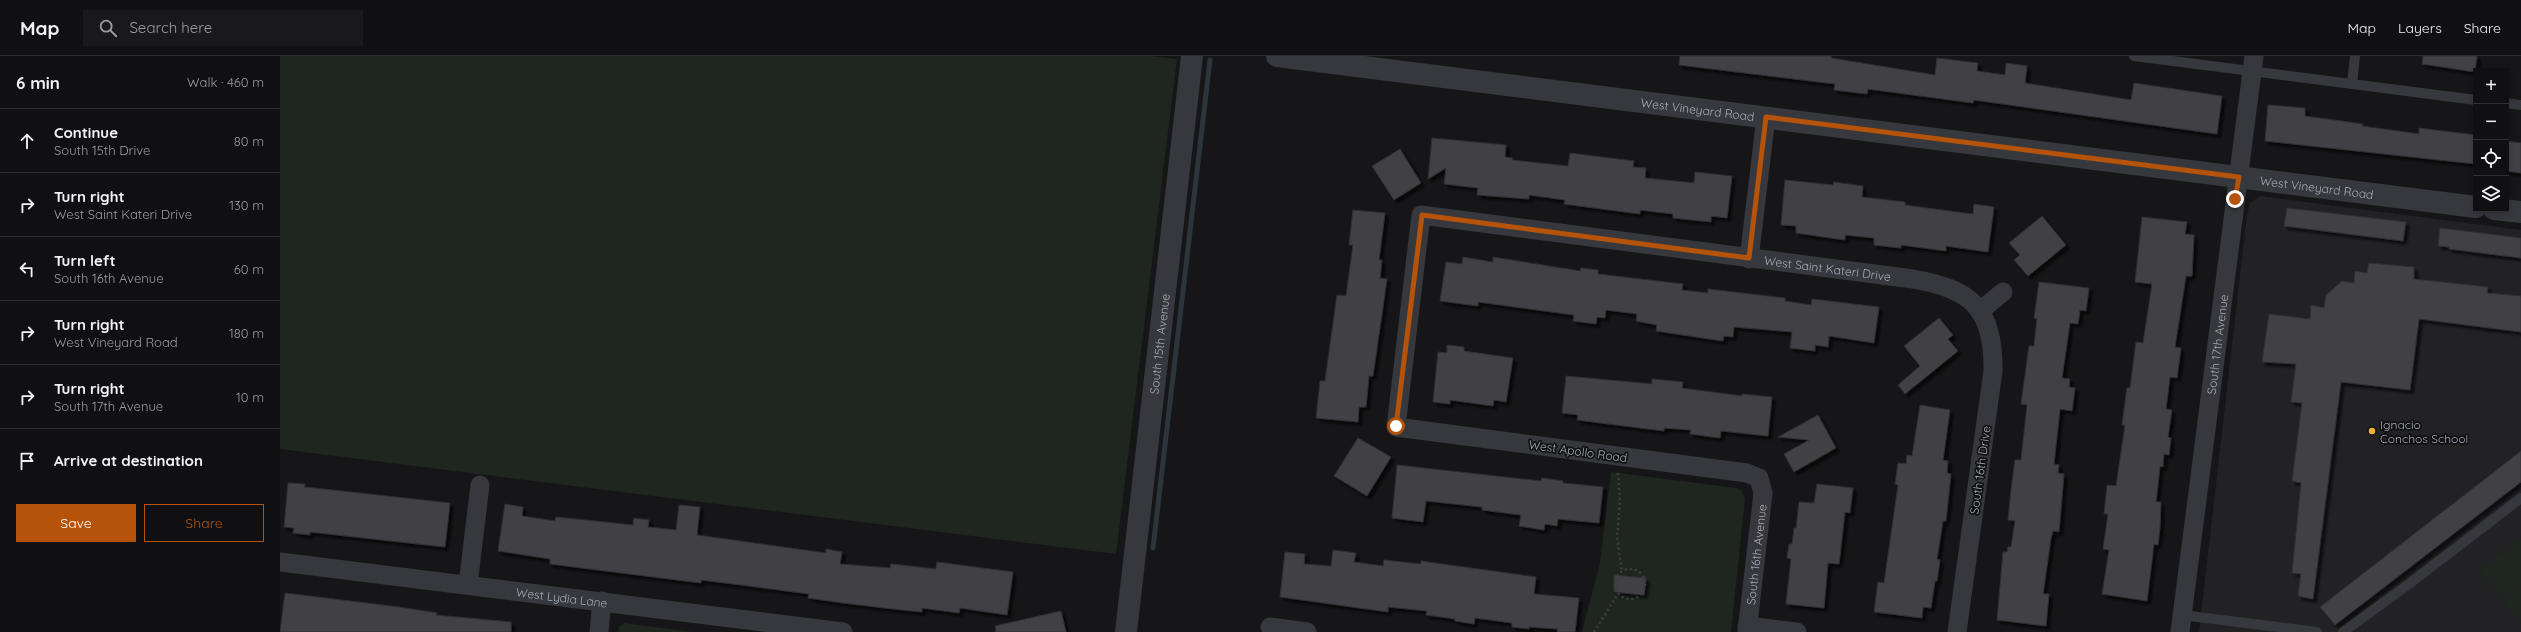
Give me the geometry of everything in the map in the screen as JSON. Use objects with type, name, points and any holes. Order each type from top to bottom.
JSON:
[{"type":"street","name":"South 15th Avenue","points":[[1126,632],[1192,56]]},
{"type":"street","name":"West Vineyard Road","points":[[1277,56],[2473,207]]},
{"type":"street","name":"South 17th Avenue","points":[[2181,624],[2253,64]]},
{"type":"street","points":[[1749,258],[1766,117]]},
{"type":"street","points":[[2509,211],[2521,212]]},
{"type":"street","name":"West Saint Kateri Drive","points":[[1396,426],[1422,215],[1941,284],[1959,292],[1980,311]]},
{"type":"street","points":[[1980,311],[2003,292]]},
{"type":"street","name":"South 16th Drive","points":[[1958,632],[1993,372],[1990,331],[1980,311]]},
{"type":"street","name":"West Apollo Road","points":[[1396,426],[1747,473],[1760,478]]},
{"type":"street","name":"South 16th Avenue","points":[[1747,629],[1763,493],[1760,478]]},
{"type":"street","points":[[468,585],[480,485]]},
{"type":"street","name":"West Lydia Lane","points":[[280,562],[843,632]]},
{"type":"street","points":[[599,632],[602,601]]},
{"type":"street","points":[[1270,627],[1307,632]]},
{"type":"street","points":[[1747,629],[1797,632]]},
{"type":"lane","points":[[2134,56],[2253,64],[2352,84],[2473,100]]},
{"type":"lane","points":[[2352,84],[2355,56]]},
{"type":"lane","points":[[2509,103],[2521,105]]},
{"type":"lane","points":[[2343,632],[2409,584],[2521,498]]},
{"type":"lane","points":[[2181,624],[2317,632]]},
{"type":"path","points":[[1618,471],[1620,502],[1617,537],[1622,572]]},
{"type":"path","points":[[1628,570],[1637,572],[1644,584],[1641,594],[1632,599],[1622,597],[1618,594],[1615,581],[1622,572],[1628,570]]},
{"type":"path","points":[[1594,632],[1618,594]]},
{"type":"shaded area","points":[[280,56],[1150,56],[1177,59],[1116,554],[280,449]]},
{"type":"shaded area","name":"Ignacio Conchos School","points":[[2260,196],[2521,230],[2521,632],[2199,632],[2247,215],[2250,203]]},
{"type":"shaded area","points":[[1611,472],[1736,488],[1742,491],[1745,499],[1731,632],[1582,632],[1600,563]]},
{"type":"shaded area","points":[[2521,539],[2521,587],[2504,600],[2480,570]]},
{"type":"shaded area","points":[[2521,588],[2521,622],[2504,601]]},
{"type":"shaded area","points":[[624,623],[693,632],[618,632],[619,627]]},
{"type":"building","points":[[1680,56],[1831,56],[1831,58],[1935,75],[1937,58],[1978,63],[1977,71],[2005,75],[2006,63],[2027,66],[2025,83],[2131,100],[2134,83],[2222,96],[2217,134],[1974,100],[1973,103],[1868,89],[1867,94],[1834,90],[1835,84],[1679,65]]},
{"type":"building","points":[[2423,56],[2477,56],[2476,68],[2473,68],[2473,72],[2422,64]]},
{"type":"building","points":[[2268,105],[2305,108],[2305,116],[2363,124],[2362,126],[2419,134],[2419,128],[2473,135],[2473,164],[2265,141]]},
{"type":"building","points":[[1432,138],[1506,145],[1505,157],[1513,158],[1512,160],[1568,166],[1570,153],[1634,161],[1633,167],[1646,168],[1645,178],[1694,183],[1695,172],[1732,176],[1727,218],[1711,216],[1711,222],[1673,218],[1673,214],[1640,210],[1640,214],[1564,204],[1565,200],[1529,195],[1529,199],[1477,195],[1478,188],[1444,184],[1446,168],[1428,179]]},
{"type":"building","points":[[2509,141],[2521,143],[2521,173],[2509,171]]},
{"type":"building","points":[[1400,149],[1421,183],[1394,200],[1372,166]]},
{"type":"building","points":[[1785,180],[1833,185],[1834,182],[1863,186],[1862,197],[1905,202],[1905,205],[1964,213],[1973,214],[1974,204],[1994,207],[1988,252],[1946,246],[1946,251],[1901,245],[1901,248],[1874,245],[1874,238],[1845,235],[1845,240],[1796,233],[1796,226],[1781,225]]},
{"type":"building","points":[[2287,208],[2406,222],[2403,241],[2284,226]]},
{"type":"building","points":[[1353,210],[1385,213],[1379,260],[1382,260],[1380,278],[1387,279],[1373,376],[1369,376],[1366,407],[1359,407],[1358,422],[1316,418],[1320,381],[1325,381],[1337,295],[1346,296],[1353,245],[1349,245]]},
{"type":"building","points":[[2042,216],[2066,245],[2028,276],[2014,260],[2020,255],[2009,243]]},
{"type":"building","points":[[2142,217],[2187,222],[2185,234],[2194,235],[2192,276],[2186,276],[2175,347],[2181,348],[2177,378],[2170,377],[2166,409],[2172,410],[2168,437],[2171,438],[2169,455],[2164,454],[2163,467],[2160,466],[2156,502],[2161,502],[2160,527],[2158,545],[2154,544],[2147,601],[2102,594],[2109,550],[2103,549],[2108,514],[2104,514],[2107,485],[2116,486],[2125,425],[2122,425],[2127,388],[2130,388],[2136,342],[2143,343],[2152,284],[2135,282]]},
{"type":"building","points":[[2440,228],[2521,238],[2521,258],[2449,249],[2449,247],[2438,246]]},
{"type":"building","points":[[1463,257],[1493,262],[1493,257],[1580,271],[1581,268],[1598,270],[1598,274],[1683,284],[1682,290],[1708,293],[1708,289],[1785,298],[1785,301],[1811,305],[1812,299],[1879,307],[1874,343],[1829,336],[1828,347],[1815,345],[1815,351],[1790,348],[1792,332],[1734,327],[1733,337],[1724,336],[1723,341],[1656,331],[1657,325],[1636,321],[1637,314],[1606,310],[1605,318],[1597,317],[1596,324],[1573,321],[1574,315],[1478,302],[1478,306],[1440,301],[1446,262],[1462,264]]},
{"type":"building","points":[[2369,263],[2414,267],[2414,279],[2488,287],[2487,293],[2521,296],[2521,332],[2419,319],[2410,390],[2341,382],[2313,599],[2298,596],[2301,574],[2292,573],[2301,483],[2292,481],[2302,403],[2291,402],[2296,364],[2262,362],[2269,314],[2310,319],[2311,305],[2324,308],[2326,295],[2342,281],[2354,283],[2355,271],[2367,273]]},
{"type":"building","points":[[2039,282],[2089,288],[2086,311],[2080,310],[2078,324],[2070,323],[2062,378],[2070,379],[2069,387],[2075,388],[2072,411],[2060,409],[2054,464],[2059,465],[2058,473],[2064,474],[2059,532],[2053,531],[2051,538],[2043,594],[2049,594],[2046,626],[1997,620],[2003,552],[2007,552],[2008,547],[2011,547],[2015,521],[2008,520],[2011,490],[2015,460],[2021,460],[2027,405],[2021,404],[2029,346],[2034,346],[2037,319],[2034,318]]},
{"type":"building","points":[[1939,318],[1953,335],[1948,339],[1958,351],[1905,394],[1898,385],[1920,366],[1904,346]]},
{"type":"building","points":[[1447,345],[1464,347],[1464,351],[1513,358],[1506,402],[1494,400],[1493,406],[1450,400],[1450,404],[1433,402],[1438,352],[1447,353]]},
{"type":"building","points":[[1566,376],[1652,384],[1652,379],[1683,382],[1682,388],[1742,396],[1742,394],[1772,397],[1768,436],[1721,431],[1720,438],[1690,434],[1691,430],[1664,428],[1664,431],[1577,420],[1578,415],[1562,413]]},
{"type":"building","points":[[1920,405],[1950,410],[1943,460],[1948,461],[1947,473],[1951,474],[1946,521],[1943,521],[1937,559],[1940,560],[1937,581],[1935,581],[1931,608],[1923,607],[1922,618],[1874,612],[1878,582],[1884,583],[1898,485],[1895,484],[1898,463],[1906,464],[1907,455],[1912,456]]},
{"type":"building","points":[[1818,415],[1836,448],[1794,472],[1784,454],[1809,440],[1778,437]]},
{"type":"building","points":[[1358,438],[1391,457],[1367,496],[1334,476]]},
{"type":"building","points":[[2521,451],[2521,482],[2335,625],[2320,607]]},
{"type":"building","points":[[1397,465],[1541,481],[1542,478],[1563,481],[1563,483],[1603,487],[1599,523],[1558,519],[1557,526],[1545,524],[1544,530],[1519,526],[1521,515],[1482,510],[1482,507],[1426,501],[1423,522],[1392,518]]},
{"type":"building","points":[[288,483],[305,484],[305,487],[450,503],[445,547],[310,532],[310,535],[293,533],[294,528],[284,527]]},
{"type":"building","points":[[1817,484],[1853,488],[1850,513],[1845,512],[1839,564],[1828,563],[1824,608],[1786,604],[1791,559],[1787,558],[1789,544],[1792,544],[1794,528],[1796,528],[1799,502],[1814,503]]},
{"type":"building","points":[[505,504],[523,507],[522,516],[555,521],[556,517],[633,525],[634,518],[649,520],[648,527],[676,530],[679,505],[700,507],[697,535],[826,553],[826,549],[842,552],[840,564],[890,568],[891,564],[936,569],[937,562],[1013,572],[1007,615],[960,608],[959,613],[922,608],[922,612],[893,609],[808,598],[809,594],[749,586],[701,580],[701,583],[550,564],[550,559],[498,551]]},
{"type":"building","points":[[1333,550],[1356,553],[1354,562],[1383,566],[1384,560],[1421,564],[1421,561],[1536,577],[1534,594],[1579,598],[1575,632],[1557,632],[1558,629],[1529,627],[1529,629],[1512,627],[1512,623],[1475,618],[1474,624],[1455,621],[1455,619],[1426,615],[1427,611],[1388,607],[1388,612],[1280,597],[1285,552],[1305,554],[1304,564],[1331,566]]},
{"type":"building","points":[[1614,575],[1646,578],[1644,595],[1614,592]]},
{"type":"building","points":[[285,593],[399,607],[437,613],[436,615],[511,622],[511,632],[280,632]]},
{"type":"building","points":[[1061,611],[1066,632],[996,632],[995,626]]},
{"type":"waterway","points":[[1153,548],[1210,60]]},
{"type":"place","name":"Ignacio Conchos School","points":[[2372,431]]},
{"type":"route","points":[[1396,426],[1422,215],[1749,258],[1766,117],[2239,177],[2235,199]]}]
